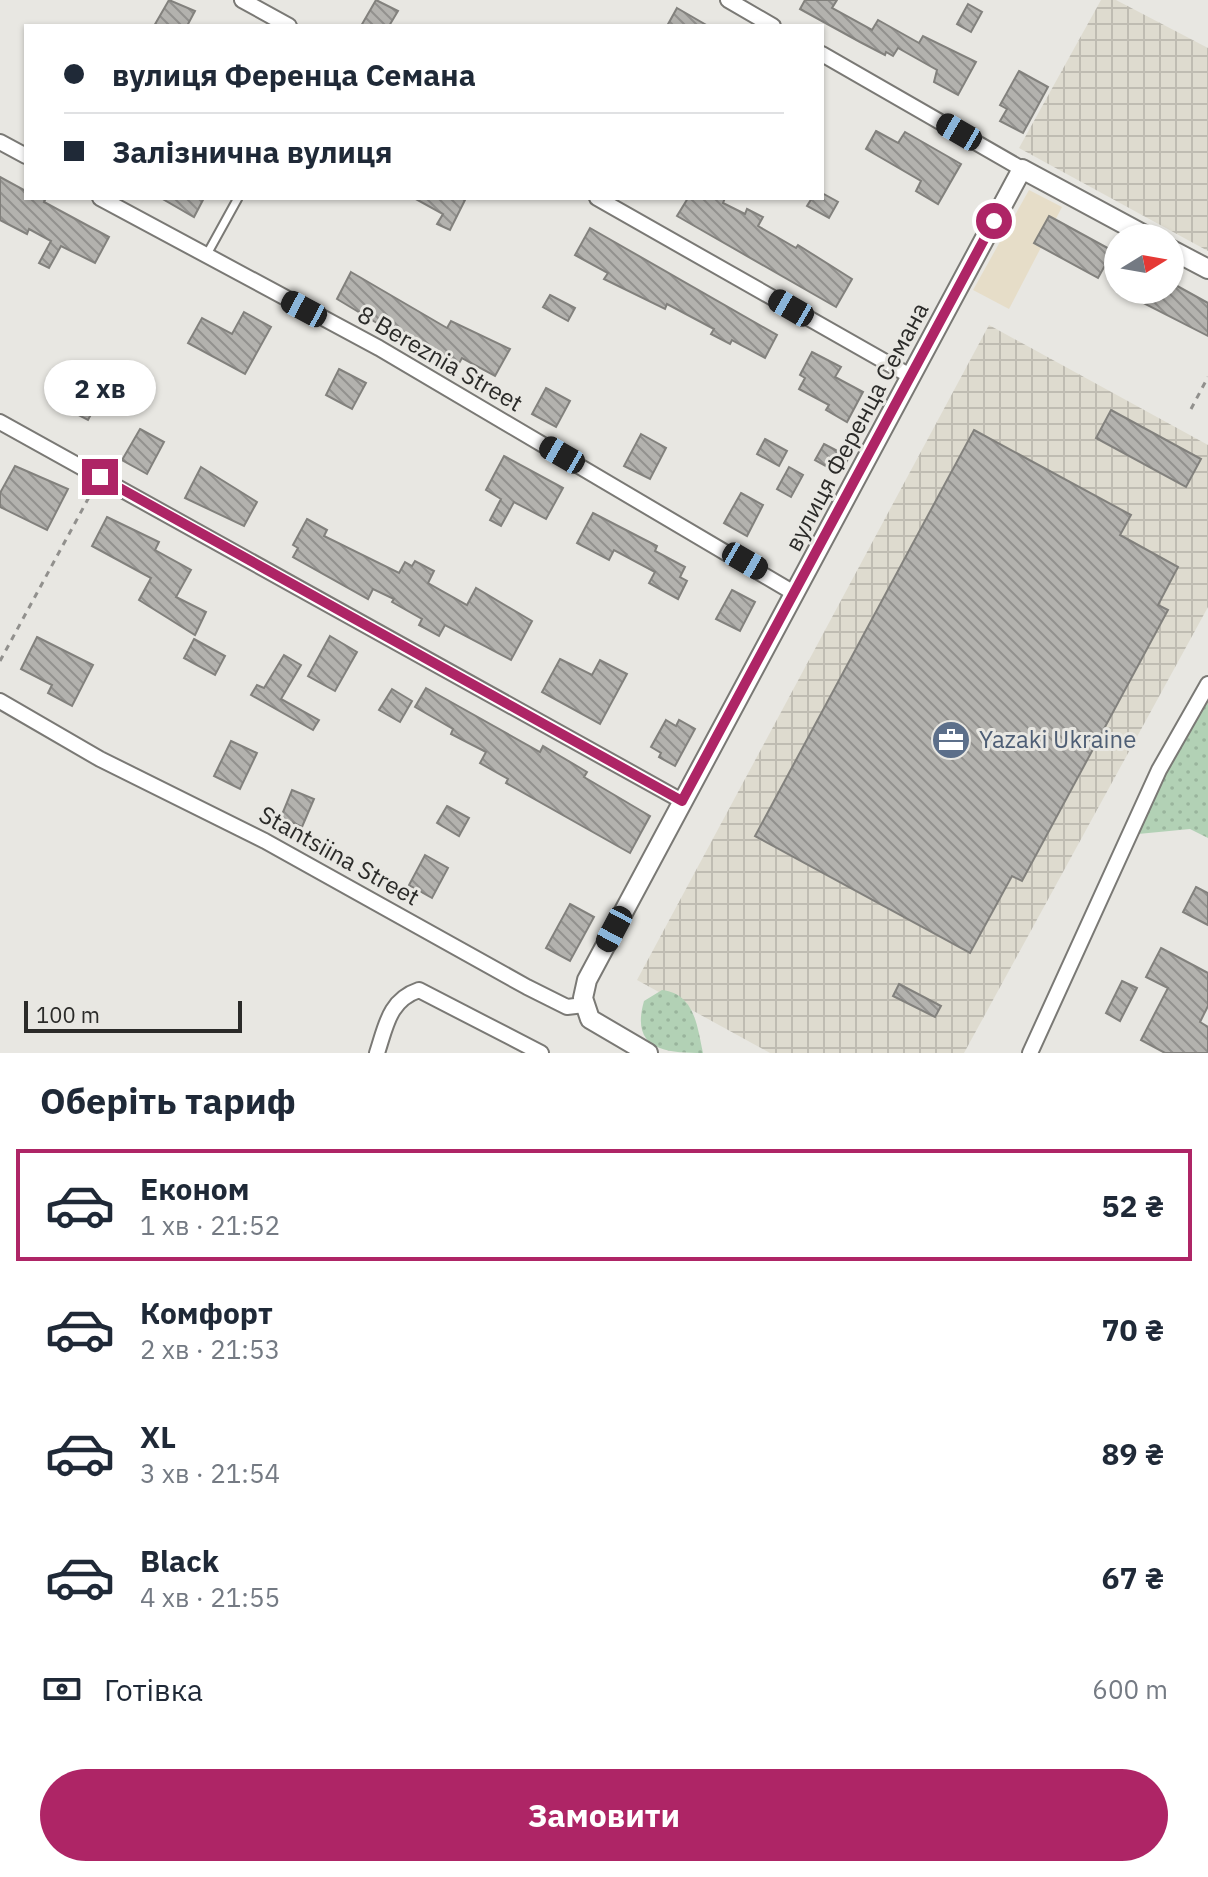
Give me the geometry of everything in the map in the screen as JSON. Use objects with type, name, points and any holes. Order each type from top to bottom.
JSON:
[{"type":"street","points":[[242,0],[285,24]]},
{"type":"street","points":[[728,0],[770,24]]},
{"type":"street","points":[[824,55],[1124,224]]},
{"type":"street","points":[[0,142],[24,155]]},
{"type":"street","name":"вулиця Ференца Семана","points":[[584,1005],[587,980],[1022,169]]},
{"type":"street","name":"8 Bereznia Street","points":[[104,200],[379,348],[794,593]]},
{"type":"street","points":[[601,200],[912,377]]},
{"type":"street","points":[[1184,256],[1208,269]]},
{"type":"street","points":[[0,422],[682,801]]},
{"type":"street","points":[[1030,1053],[1159,770],[1208,684]]},
{"type":"street","name":"Stantsiina Street","points":[[0,701],[100,759],[329,875],[527,987],[567,1007],[584,1005]]},
{"type":"street","points":[[377,1053],[392,1007],[405,995],[419,990],[541,1053]]},
{"type":"street","points":[[584,1005],[597,1025],[648,1053]]},
{"type":"lane","points":[[205,257],[237,200]]},
{"type":"path","points":[[1191,409],[1208,377]]},
{"type":"path","points":[[0,661],[100,477]]},
{"type":"shaded area","points":[[1101,0],[1116,0],[1208,48],[1208,251],[1184,238],[1184,224],[1158,224],[1019,148]]},
{"type":"shaded area","points":[[1029,190],[1062,207],[1009,309],[973,290]]},
{"type":"shaded area","name":"Yazaki Ukraine","points":[[989,325],[1208,445],[1208,607],[964,1053],[770,1053],[637,980]]},
{"type":"green space","points":[[1208,697],[1208,838],[1190,829],[1138,834],[1165,772]]},
{"type":"green space","points":[[662,990],[673,993],[688,1005],[696,1022],[703,1053],[676,1052],[646,1039],[641,1017],[644,1001]]},
{"type":"building","points":[[169,0],[195,11],[188,24],[155,24]]},
{"type":"building","points":[[376,0],[398,11],[390,24],[362,24]]},
{"type":"building","points":[[805,0],[837,0],[832,8],[872,30],[878,20],[919,43],[923,36],[976,62],[958,95],[934,82],[937,70],[898,48],[893,56],[886,52],[885,55],[800,9]]},
{"type":"building","points":[[968,4],[982,12],[971,32],[957,24]]},
{"type":"building","points":[[677,8],[705,24],[668,24]]},
{"type":"building","points":[[1019,71],[1048,87],[1023,133],[1000,121],[1007,109],[1000,105]]},
{"type":"building","points":[[876,131],[898,143],[905,132],[961,164],[938,204],[916,191],[921,181],[866,149]]},
{"type":"building","points":[[0,177],[24,190],[24,200],[45,200],[109,237],[95,263],[61,246],[49,268],[39,263],[51,241],[29,229],[27,234],[0,220]]},
{"type":"building","points":[[824,194],[838,202],[829,218],[807,206],[811,200],[824,200]]},
{"type":"building","points":[[164,200],[203,200],[194,217]]},
{"type":"building","points":[[418,200],[465,200],[450,230],[437,224],[443,214]]},
{"type":"building","points":[[687,200],[724,200],[723,203],[745,214],[747,209],[763,217],[758,226],[796,248],[798,245],[852,279],[836,307],[677,216]]},
{"type":"building","points":[[1049,216],[1104,246],[1104,267],[1098,278],[1034,243]]},
{"type":"building","points":[[590,228],[777,335],[765,358],[732,340],[730,344],[711,334],[714,329],[667,304],[665,309],[604,279],[608,273],[575,255]]},
{"type":"building","points":[[351,272],[447,328],[451,321],[510,349],[495,376],[462,358],[455,370],[337,299]]},
{"type":"building","points":[[1184,290],[1208,303],[1208,336],[1145,304],[1184,304]]},
{"type":"building","points":[[550,295],[575,308],[568,321],[543,307]]},
{"type":"building","points":[[244,312],[271,327],[245,374],[188,343],[202,318],[232,334]]},
{"type":"building","points":[[812,352],[841,367],[835,377],[863,392],[847,422],[826,410],[829,405],[799,389],[805,378],[800,375]]},
{"type":"building","points":[[90,362],[113,374],[88,420],[65,408]]},
{"type":"building","points":[[339,369],[366,383],[352,409],[326,395]]},
{"type":"building","points":[[546,388],[570,401],[556,427],[532,414]]},
{"type":"building","points":[[1111,410],[1201,459],[1186,487],[1096,438]]},
{"type":"building","points":[[140,429],[164,442],[147,474],[122,460]]},
{"type":"building","points":[[974,430],[1131,515],[1120,535],[1178,567],[1158,605],[1168,610],[1022,881],[1012,876],[970,953],[755,836]]},
{"type":"building","points":[[641,434],[666,448],[650,479],[624,466]]},
{"type":"building","points":[[765,439],[787,451],[779,466],[757,454]]},
{"type":"building","points":[[824,444],[849,457],[840,474],[815,460]]},
{"type":"building","points":[[504,456],[563,488],[546,519],[514,502],[501,526],[490,520],[501,499],[486,490]]},
{"type":"building","points":[[15,466],[68,489],[47,530],[0,507],[0,493]]},
{"type":"building","points":[[201,467],[257,502],[244,526],[185,498]]},
{"type":"building","points":[[789,467],[803,475],[791,497],[777,489]]},
{"type":"building","points":[[741,493],[763,505],[747,536],[724,523]]},
{"type":"building","points":[[593,513],[657,546],[655,551],[685,567],[680,577],[687,581],[678,599],[649,583],[655,572],[614,550],[609,560],[577,543]]},
{"type":"building","points":[[107,517],[159,542],[155,550],[191,570],[176,597],[206,612],[195,635],[139,600],[151,578],[92,546]]},
{"type":"building","points":[[307,519],[327,530],[324,536],[399,573],[405,562],[412,566],[415,561],[434,571],[428,583],[467,605],[476,588],[532,621],[511,660],[445,625],[439,636],[419,625],[422,619],[392,602],[394,599],[373,589],[368,599],[293,557],[298,548],[293,545]]},
{"type":"building","points":[[732,590],[755,602],[740,631],[716,619]]},
{"type":"building","points":[[330,636],[357,652],[335,691],[308,676]]},
{"type":"building","points":[[37,637],[93,665],[72,706],[48,693],[52,685],[21,669]]},
{"type":"building","points":[[194,639],[225,656],[215,675],[184,658]]},
{"type":"building","points":[[284,655],[301,665],[281,699],[319,720],[313,730],[251,695],[257,685],[264,688]]},
{"type":"building","points":[[560,659],[592,675],[600,660],[627,674],[600,724],[542,692]]},
{"type":"building","points":[[426,688],[540,752],[543,746],[587,772],[584,777],[650,816],[630,853],[506,783],[508,779],[480,763],[486,752],[451,734],[453,729],[415,707]]},
{"type":"building","points":[[392,689],[412,701],[400,722],[379,710]]},
{"type":"building","points":[[666,720],[676,726],[679,720],[695,729],[675,766],[659,757],[661,753],[651,747]]},
{"type":"building","points":[[231,741],[257,753],[240,789],[214,776]]},
{"type":"building","points":[[292,790],[314,799],[302,827],[281,817]]},
{"type":"building","points":[[447,806],[469,818],[459,836],[437,823]]},
{"type":"building","points":[[425,855],[448,868],[432,898],[409,885]]},
{"type":"building","points":[[1196,887],[1208,893],[1208,925],[1183,912]]},
{"type":"building","points":[[570,904],[594,917],[570,961],[546,948]]},
{"type":"building","points":[[1161,948],[1208,973],[1208,1006],[1200,1022],[1208,1027],[1208,1053],[1165,1053],[1141,1040],[1168,988],[1146,977]]},
{"type":"building","points":[[1122,981],[1137,988],[1120,1021],[1106,1013]]},
{"type":"building","points":[[899,984],[941,1006],[935,1017],[893,996]]},
{"type":"place","name":"Yazaki Ukraine","points":[[951,740]]},
{"type":"route","points":[[100,477],[682,801],[994,221]]}]
